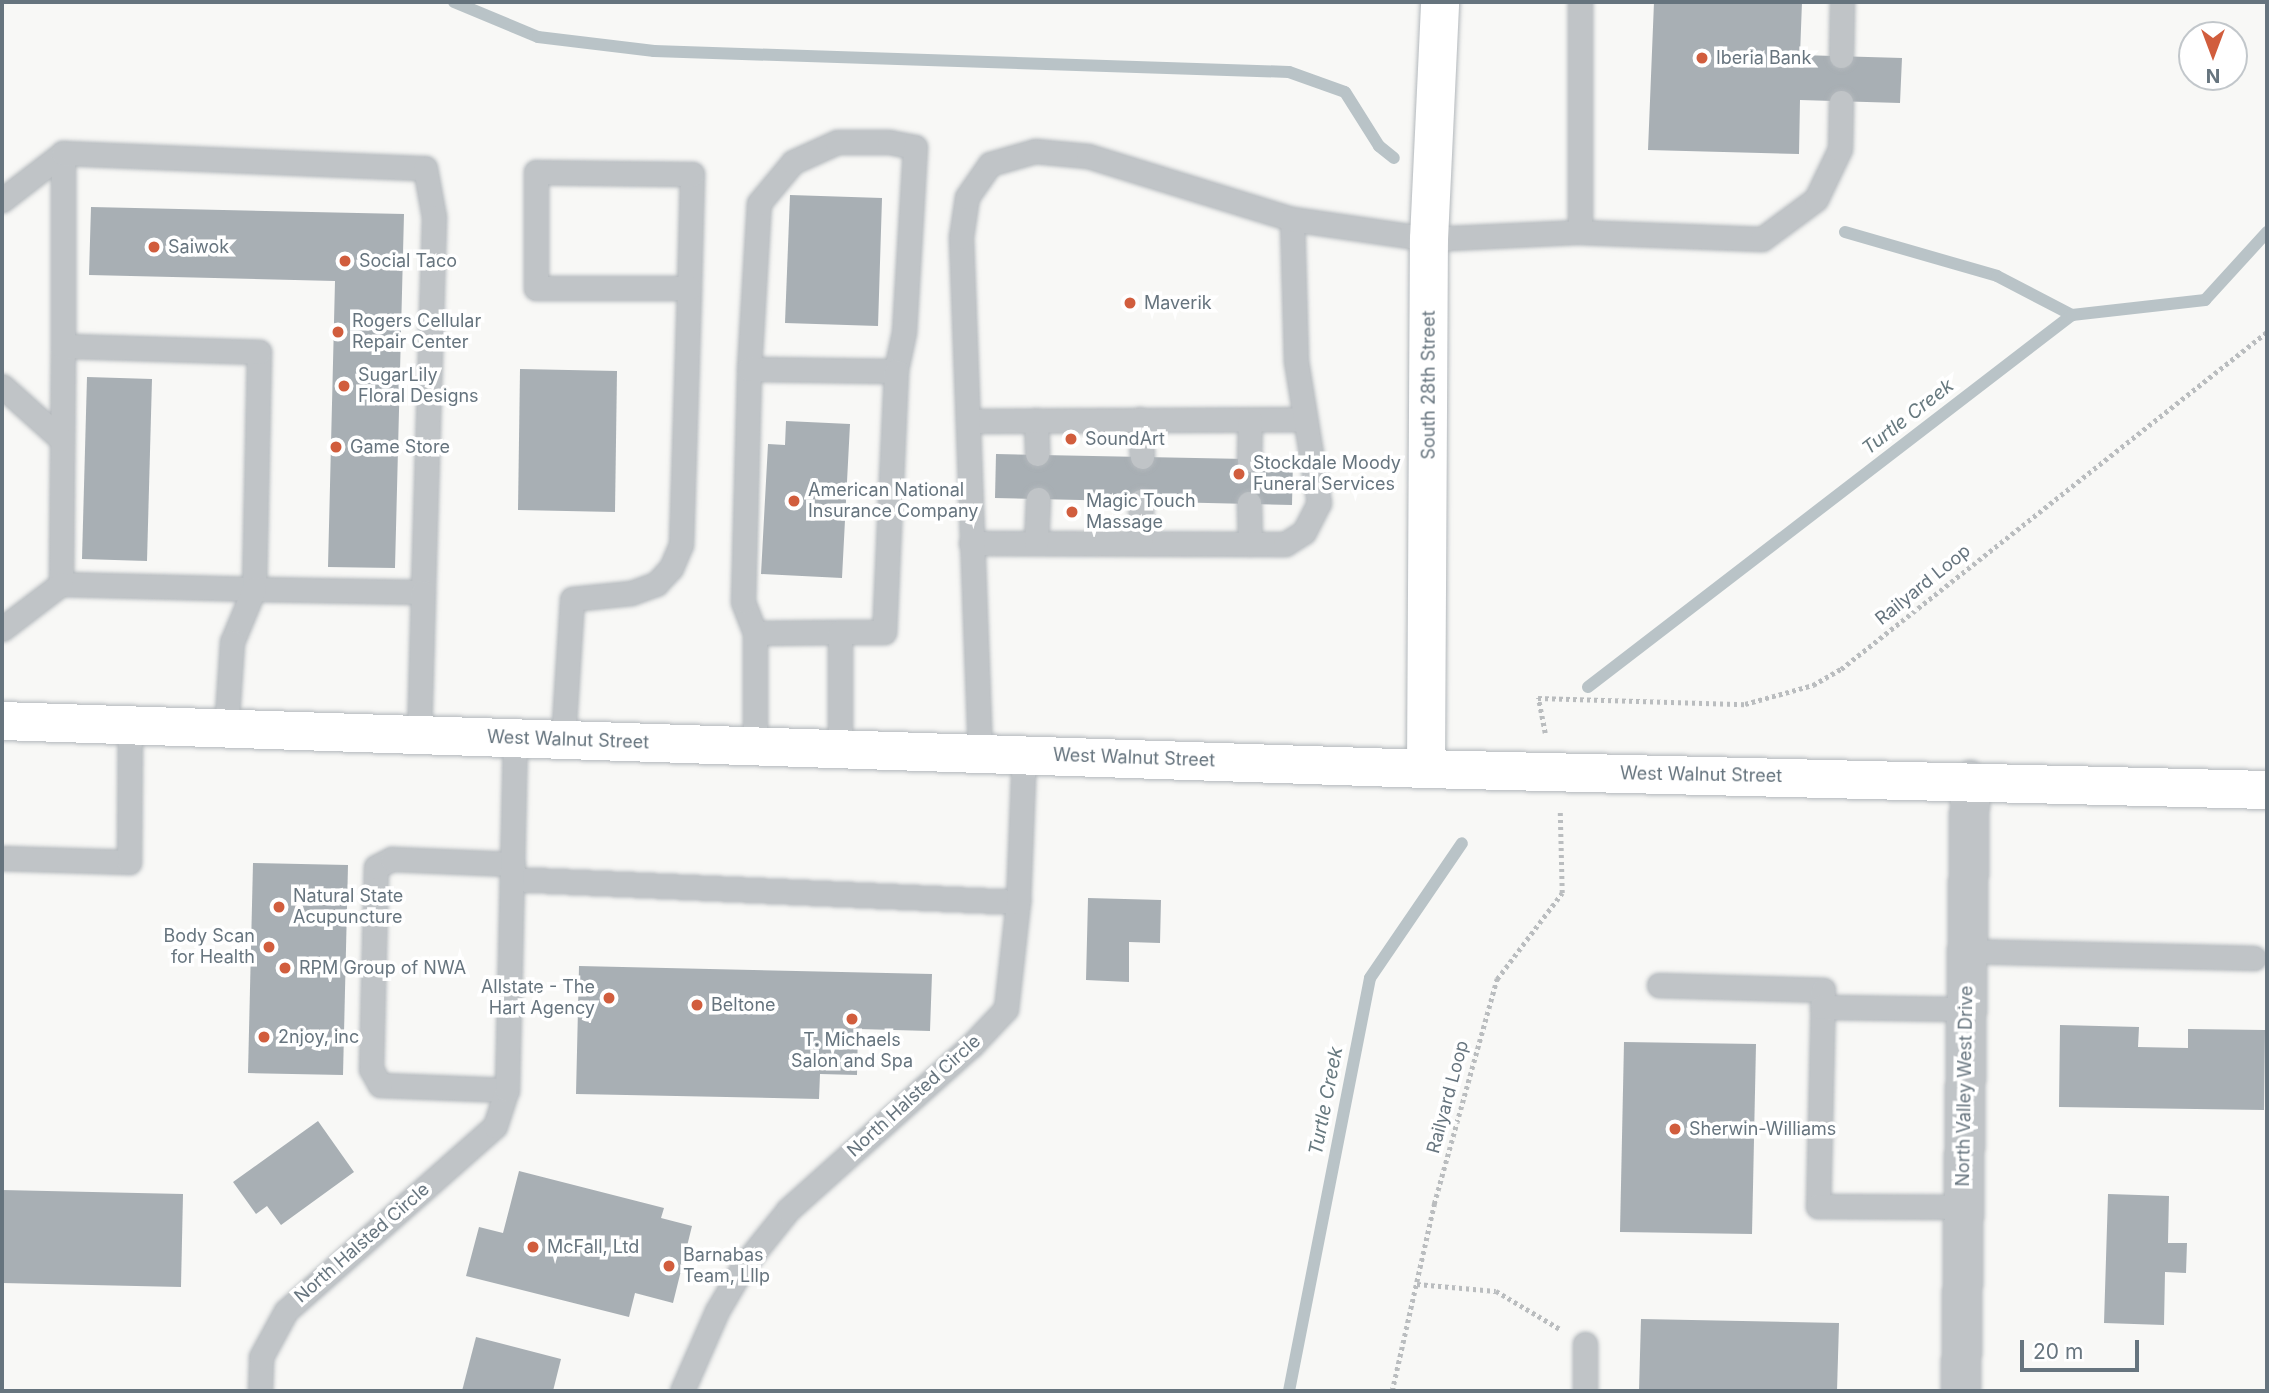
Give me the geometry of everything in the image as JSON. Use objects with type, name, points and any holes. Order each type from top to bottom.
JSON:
[{"type":"main road","name":"South 28th Street","points":[[1426,769],[1430,239],[1440,2]]},
{"type":"main road","name":"West Walnut Street","points":[[2,721],[1426,769],[1970,780],[2267,790]]},
{"type":"street","name":"North Valley West Drive","points":[[1961,1391],[1970,780]]},
{"type":"lane","points":[[1580,2],[1580,232]]},
{"type":"lane","points":[[1841,56],[1842,2]]},
{"type":"lane","points":[[980,753],[961,237],[967,197],[989,164],[1035,151],[1088,156],[1292,219],[1430,239],[1580,232],[1762,239],[1816,199],[1840,149],[1841,102]]},
{"type":"lane","points":[[755,633],[884,632],[896,371],[904,332],[915,147],[889,142],[837,142],[793,162],[759,203],[749,369],[743,601],[755,633],[755,746]]},
{"type":"lane","points":[[2,200],[63,153],[425,168],[434,217],[419,735]]},
{"type":"lane","points":[[61,584],[63,153]]},
{"type":"lane","points":[[563,739],[572,599],[631,593],[656,584],[671,568],[681,545],[689,288],[692,174],[536,172],[536,288],[689,288]]},
{"type":"lane","points":[[971,543],[1285,544],[1304,531],[1319,503],[1303,419],[1296,361],[1292,219]]},
{"type":"lane","points":[[63,346],[260,352],[254,589],[232,642],[226,729]]},
{"type":"lane","points":[[749,369],[896,371]]},
{"type":"lane","points":[[2,386],[61,439]]},
{"type":"lane","points":[[1140,419],[1142,457]]},
{"type":"lane","points":[[968,421],[1303,419]]},
{"type":"lane","points":[[1036,420],[1037,454]]},
{"type":"lane","points":[[1249,460],[1250,420]]},
{"type":"lane","points":[[1037,543],[1038,499]]},
{"type":"lane","points":[[1140,543],[1141,500]]},
{"type":"lane","points":[[1249,503],[1250,544]]},
{"type":"lane","points":[[2,629],[61,584],[423,592]]},
{"type":"lane","points":[[840,632],[840,748]]},
{"type":"lane","points":[[2,858],[129,862],[130,725]]},
{"type":"lane","name":"North Halsted Circle","points":[[260,1391],[261,1357],[286,1311],[495,1126],[508,1090],[515,738]]},
{"type":"lane","name":"North Halsted Circle","points":[[682,1391],[730,1288],[788,1210],[971,1046],[1006,1009],[1018,902],[1024,754]]},
{"type":"lane","points":[[508,1090],[380,1084],[371,1069],[376,867],[392,859],[513,871],[1018,902]]},
{"type":"lane","points":[[1967,951],[2254,958]]},
{"type":"lane","points":[[1659,985],[1822,990],[1818,1206],[1964,1207]]},
{"type":"lane","points":[[1822,1007],[1966,1009]]},
{"type":"lane","points":[[1585,1343],[1585,1391]]},
{"type":"path","name":"Railyard Loop","points":[[1538,698],[1745,704],[1814,685],[1841,669],[2267,332]]},
{"type":"path","name":"Railyard Loop","points":[[1392,1391],[1448,1153],[1497,979],[1562,893],[1564,830]]},
{"type":"path","points":[[1417,1284],[1496,1291],[1585,1343]]},
{"type":"building","points":[[1654,2],[1802,2],[1800,55],[1902,58],[1900,103],[1800,100],[1799,154],[1648,150]]},
{"type":"building","points":[[790,195],[882,198],[878,326],[785,323]]},
{"type":"building","points":[[91,207],[404,214],[395,568],[328,567],[335,281],[89,275]]},
{"type":"building","points":[[520,369],[617,371],[615,512],[518,510]]},
{"type":"building","points":[[87,377],[152,379],[147,561],[82,559]]},
{"type":"building","points":[[786,421],[850,424],[842,578],[761,574],[768,444],[785,445]]},
{"type":"building","points":[[996,454],[1293,460],[1292,505],[995,498]]},
{"type":"building","points":[[253,863],[348,865],[343,1075],[248,1073]]},
{"type":"building","points":[[1088,898],[1161,900],[1160,943],[1129,942],[1129,982],[1086,980]]},
{"type":"building","points":[[579,966],[932,974],[930,1031],[858,1029],[857,1075],[820,1074],[819,1099],[576,1094]]},
{"type":"building","points":[[2060,1025],[2139,1027],[2138,1047],[2188,1048],[2188,1029],[2265,1030],[2264,1110],[2059,1107]]},
{"type":"building","points":[[1624,1042],[1756,1044],[1752,1234],[1620,1232]]},
{"type":"building","points":[[318,1121],[354,1172],[281,1225],[267,1206],[256,1214],[233,1182]]},
{"type":"building","points":[[519,1171],[664,1208],[661,1218],[692,1226],[673,1303],[635,1293],[629,1317],[466,1276],[479,1227],[503,1233]]},
{"type":"building","points":[[2,1190],[183,1194],[181,1287],[2,1283]]},
{"type":"building","points":[[2108,1194],[2169,1196],[2168,1243],[2187,1243],[2186,1273],[2165,1272],[2164,1325],[2104,1323]]},
{"type":"building","points":[[1641,1319],[1839,1323],[1837,1391],[1639,1391]]},
{"type":"building","points":[[476,1337],[561,1359],[553,1391],[462,1391]]},
{"type":"waterway","points":[[454,2],[538,37],[654,51],[1289,72],[1345,92],[1379,146],[1394,158]]},
{"type":"waterway","points":[[1845,232],[1997,276],[2072,315]]},
{"type":"waterway","name":"Turtle Creek","points":[[1588,687],[2072,315],[2205,300],[2267,232]]},
{"type":"waterway","name":"Turtle Creek","points":[[1289,1391],[1370,978],[1462,843]]},
{"type":"place","name":"Iberia Bank","points":[[1702,58]]},
{"type":"place","name":"Saiwok","points":[[154,247]]},
{"type":"place","name":"Social Taco","points":[[345,261]]},
{"type":"place","name":"Maverik","points":[[1130,303]]},
{"type":"place","name":"Rogers Cellular Repair Center","points":[[338,332]]},
{"type":"place","name":"SugarLily Floral Designs","points":[[344,386]]},
{"type":"place","name":"SoundArt","points":[[1071,439]]},
{"type":"place","name":"Game Store","points":[[336,447]]},
{"type":"place","name":"Stockdale Moody Funeral Services","points":[[1239,474]]},
{"type":"place","name":"American National Insurance Company","points":[[794,501]]},
{"type":"place","name":"Magic Touch Massage","points":[[1072,512]]},
{"type":"place","name":"Natural State Acupuncture","points":[[279,907]]},
{"type":"place","name":"Body Scan for Health","points":[[269,947]]},
{"type":"place","name":"RPM Group of NWA","points":[[285,968]]},
{"type":"place","name":"Allstate - The Hart Agency","points":[[609,998]]},
{"type":"place","name":"Beltone","points":[[697,1005]]},
{"type":"place","name":"T. Michaels Salon and Spa","points":[[852,1019]]},
{"type":"place","name":"2njoy, inc","points":[[264,1037]]},
{"type":"place","name":"Sherwin-Williams","points":[[1675,1129]]},
{"type":"place","name":"McFall, Ltd","points":[[533,1247]]},
{"type":"place","name":"Barnabas Team, Lllp","points":[[669,1266]]}]
